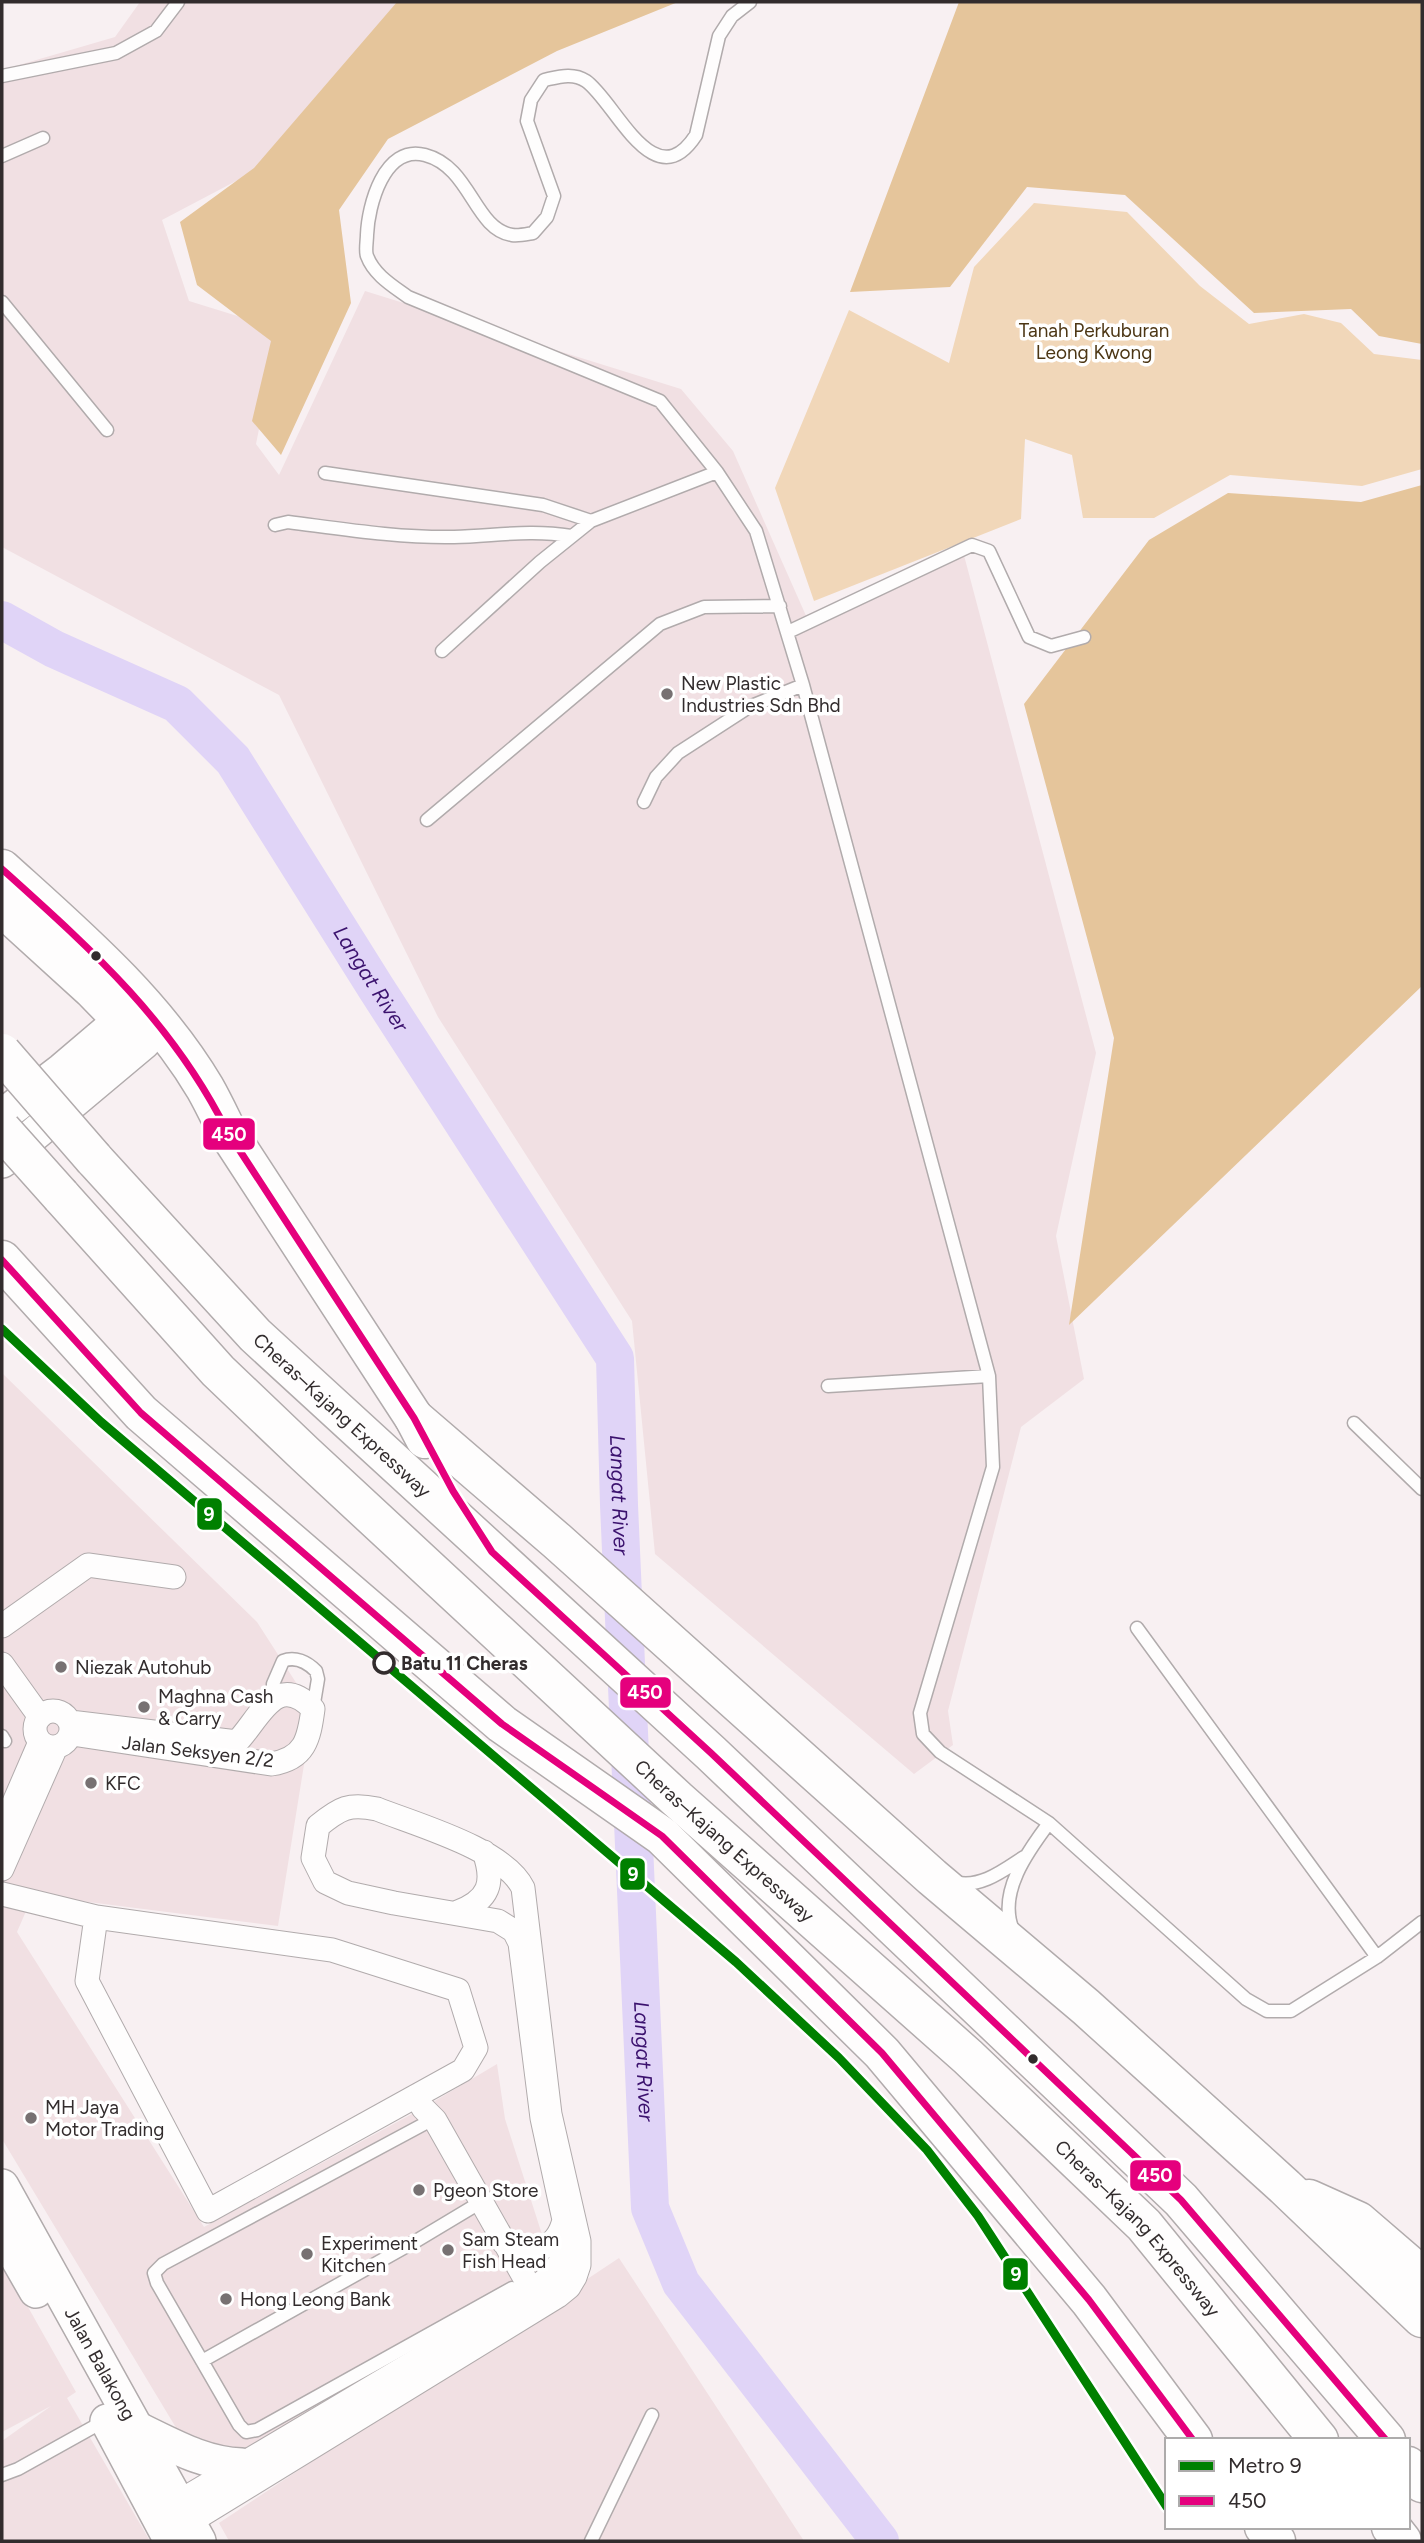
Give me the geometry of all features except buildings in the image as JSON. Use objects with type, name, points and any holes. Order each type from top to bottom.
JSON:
[{"type":"highway","points":[[2,869],[116,974],[176,1045],[205,1088],[227,1131],[414,1418],[453,1491],[492,1552]]},
{"type":"highway","points":[[2,907],[133,1031],[184,1094],[227,1131]]},
{"type":"highway","name":"Cheras–Kajang Expressway","points":[[2,1053],[94,1159],[255,1335],[710,1753],[1181,2200],[1384,2438]]},
{"type":"highway","name":"Cheras–Kajang Expressway","points":[[2,1130],[218,1371],[677,1799],[968,2057],[1144,2225],[1317,2438]]},
{"type":"highway","points":[[2,1260],[141,1413],[502,1724],[676,1841]]},
{"type":"highway","points":[[2,1300],[14,1305],[93,1382],[141,1413]]},
{"type":"highway","points":[[414,1418],[557,1541],[932,1877],[1086,2007],[1285,2187],[1422,2318]]},
{"type":"highway","points":[[305,1454],[328,1492],[360,1531],[676,1841],[839,1982],[925,2073],[1035,2213],[1089,2300],[1192,2438]]},
{"type":"highway","points":[[1285,2187],[1358,2221],[1422,2276]]},
{"type":"highway","points":[[1410,2468],[1422,2483]]},
{"type":"street","points":[[2,1116],[62,1070],[133,1031]]},
{"type":"street","points":[[2,1161],[133,1031]]},
{"type":"street","points":[[2,1626],[88,1565],[174,1577]]},
{"type":"street","points":[[2,1664],[40,1717]]},
{"type":"street","points":[[273,1699],[287,1694],[302,1698],[313,1709]]},
{"type":"street","name":"Jalan Seksyen 2/2","points":[[59,1736],[237,1742],[252,1726],[261,1709],[273,1699]]},
{"type":"street","name":"Jalan Seksyen 2/2","points":[[59,1736],[271,1764],[282,1762],[299,1752],[309,1736],[313,1709]]},
{"type":"street","points":[[2,1869],[59,1736],[65,1714],[47,1712],[40,1717],[35,1729],[59,1736]]},
{"type":"street","points":[[2,1830],[59,1736]]},
{"type":"street","points":[[177,2526],[242,2465],[521,2299],[569,2287],[579,2265],[579,2241],[550,2114],[523,1888],[517,1875],[484,1852],[377,1809],[358,1805],[338,1810],[318,1826],[313,1858],[325,1882],[348,1893],[498,1921],[514,1931],[520,1943],[542,2118],[569,2243],[566,2255],[544,2281],[521,2299],[177,2526]]},
{"type":"street","points":[[458,1912],[479,1902],[486,1890],[490,1872],[484,1852]]},
{"type":"street","points":[[2,1894],[96,1917],[332,1950],[458,1990],[476,2048],[463,2070],[421,2109],[208,2211],[87,1981],[96,1917]]},
{"type":"street","points":[[421,2109],[435,2120],[521,2299]]},
{"type":"street","name":"Jalan Balakong","points":[[2,2186],[121,2424],[177,2526]]},
{"type":"street","points":[[475,2205],[504,2243],[521,2299]]},
{"type":"street","points":[[504,2243],[537,2251],[551,2243],[562,2230],[564,2220]]},
{"type":"street","name":"Jalan Balakong","points":[[3,2239],[121,2424]]},
{"type":"street","points":[[121,2424],[222,2465],[242,2465]]},
{"type":"lane","points":[[2,76],[116,53],[156,32],[178,2]]},
{"type":"lane","points":[[750,2],[733,16],[719,36],[696,135],[687,149],[672,156],[657,155],[643,148],[585,80],[566,75],[544,80],[531,100],[527,121],[554,196],[547,217],[533,233],[513,235],[493,228],[458,174],[441,160],[421,154],[401,158],[384,173],[375,192],[368,224],[366,256],[381,277],[408,297],[660,401],[717,472],[756,531],[803,685],[989,1376],[993,1467],[920,1713],[923,1734],[940,1752],[1049,1823],[1246,1999],[1266,2011],[1291,2011],[1377,1957],[1422,1922]]},
{"type":"lane","points":[[2,156],[43,138]]},
{"type":"lane","points":[[2,302],[107,430]]},
{"type":"lane","points":[[442,651],[540,562],[591,521],[717,472]]},
{"type":"lane","points":[[325,473],[543,505],[591,521]]},
{"type":"lane","points":[[275,525],[288,522],[388,535],[455,537],[535,532],[571,536]]},
{"type":"lane","points":[[788,632],[972,545],[989,551],[1029,637],[1051,646],[1084,637]]},
{"type":"lane","points":[[427,820],[660,624],[704,607],[780,606]]},
{"type":"lane","points":[[644,802],[656,777],[678,753],[749,707],[803,685]]},
{"type":"lane","points":[[828,1386],[989,1376]]},
{"type":"lane","points":[[1353,1423],[1422,1489]]},
{"type":"lane","points":[[1137,1628],[1377,1957]]},
{"type":"lane","points":[[273,1699],[273,1684],[283,1661],[290,1658],[299,1660],[316,1671],[318,1679],[313,1709]]},
{"type":"lane","points":[[1023,1953],[1009,1922],[1011,1889],[1024,1857],[1049,1823]]},
{"type":"lane","points":[[932,1877],[964,1885],[994,1876],[1024,1857]]},
{"type":"lane","points":[[421,2109],[163,2264],[154,2273],[157,2283],[239,2425],[246,2432],[257,2430],[521,2299]]},
{"type":"lane","points":[[202,2361],[475,2205]]},
{"type":"lane","points":[[591,2541],[652,2415]]},
{"type":"lane","points":[[2,2475],[121,2424]]},
{"type":"shaded area","points":[[140,2],[399,2],[257,170],[162,220],[189,301],[279,329],[256,444],[279,475],[365,291],[681,389],[733,451],[811,627],[961,544],[1096,1053],[1056,1236],[1084,1379],[1021,1427],[948,1711],[953,1745],[914,1774],[655,1554],[632,1321],[438,1017],[279,695],[2,547],[2,70],[115,37]]},
{"type":"shaded area","points":[[397,2],[678,2],[557,51],[388,139],[339,210],[351,303],[281,455],[252,421],[271,341],[197,285],[180,222],[254,168]]},
{"type":"shaded area","points":[[959,2],[1422,2],[1422,344],[1379,336],[1351,309],[1254,313],[1125,195],[1027,187],[950,287],[850,292]]},
{"type":"shaded area","points":[[1422,485],[1422,986],[1069,1325],[1114,1038],[1024,704],[1149,540],[1228,493],[1361,502]]},
{"type":"shaded area","points":[[2,1373],[257,1622],[313,1709],[278,1926],[33,1895],[17,1932],[204,2227],[423,2108],[497,2064],[505,2119],[546,2247],[537,2277],[248,2459],[178,2431],[2,2139]]},
{"type":"shaded area","points":[[619,2258],[804,2541],[229,2541],[219,2523]]},
{"type":"shaded area","points":[[2,2261],[76,2392],[67,2398],[150,2541],[2,2541],[2,2441],[51,2406],[2,2432]]},
{"type":"green space","name":"Tanah Perkuburan Leong Kwong","points":[[1034,203],[1127,212],[1200,286],[1249,324],[1304,314],[1341,323],[1374,354],[1422,360],[1422,469],[1362,486],[1230,475],[1154,518],[1083,518],[1072,455],[1025,439],[1021,519],[814,601],[775,488],[849,310],[949,363],[974,267]]},
{"type":"waterway","name":"Langat River","points":[[2,620],[54,649],[177,704],[233,760],[376,988],[615,1358],[650,2208],[681,2283],[880,2541]]},
{"type":"metro line","name":"9","points":[[2,1329],[101,1422],[736,1962],[839,2058],[927,2150],[978,2216],[1165,2504]]},
{"type":"transit line","name":"450","points":[[2,869],[128,989],[181,1055],[227,1131],[414,1418],[453,1491],[492,1552],[711,1753],[1181,2200],[1384,2438]]},
{"type":"transit line","name":"450","points":[[2,1260],[141,1413],[502,1724],[662,1836],[882,2053],[1089,2300],[1192,2438]]},
{"type":"place","name":"New Plastic Industries Sdn Bhd","points":[[667,694]]},
{"type":"place","name":"Batu 11 Cheras","points":[[384,1663]]},
{"type":"place","name":"Niezak Autohub","points":[[61,1667]]},
{"type":"place","name":"Maghna Cash & Carry","points":[[144,1707]]},
{"type":"place","name":"KFC","points":[[91,1783]]},
{"type":"place","name":"MH Jaya Motor Trading","points":[[31,2118]]},
{"type":"place","name":"Pgeon Store","points":[[419,2190]]},
{"type":"place","name":"Sam Steam Fish Head","points":[[448,2250]]},
{"type":"place","name":"Experiment Kitchen","points":[[307,2254]]},
{"type":"place","name":"Hong Leong Bank","points":[[226,2299]]}]
